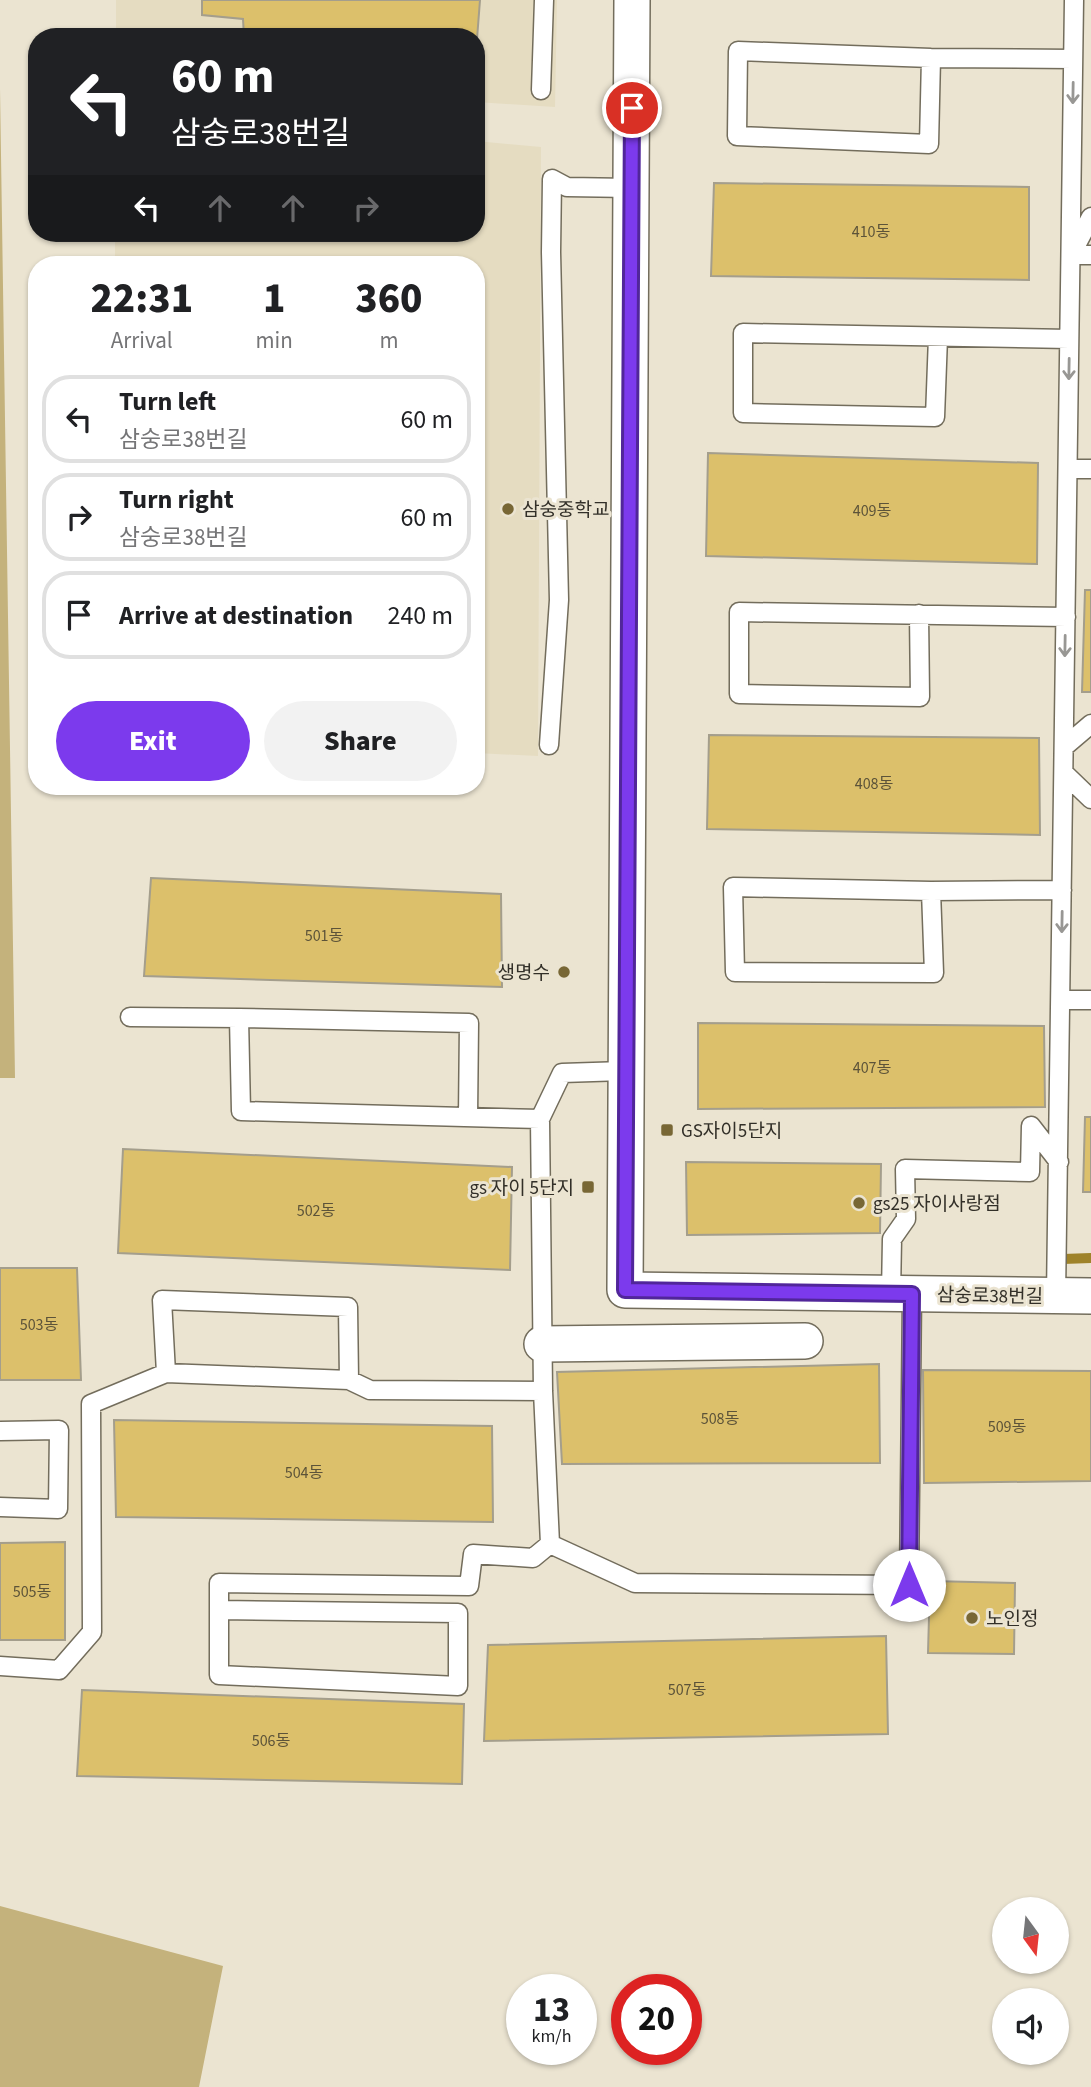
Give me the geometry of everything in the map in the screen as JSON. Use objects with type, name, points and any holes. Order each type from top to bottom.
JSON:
[{"type":"street","name":"삼숭로38번길","points":[[632,0],[624,1071],[625,1290],[1091,1296]]},
{"type":"street","points":[[542,1344],[805,1341]]},
{"type":"lane","points":[[541,90],[544,0]]},
{"type":"lane","points":[[1056,1296],[1074,0]]},
{"type":"lane","points":[[931,58],[929,144],[737,136],[738,51],[931,58],[1073,59]]},
{"type":"lane","points":[[549,745],[559,600],[551,252],[552,179],[567,187],[631,188]]},
{"type":"lane","points":[[1070,255],[1091,217]]},
{"type":"lane","points":[[1070,255],[1091,255]]},
{"type":"lane","points":[[938,337],[935,416],[743,413],[743,333],[1069,339]]},
{"type":"lane","points":[[1068,469],[1091,469]]},
{"type":"lane","points":[[919,614],[920,697],[739,694],[739,612],[919,614],[1066,617]]},
{"type":"lane","points":[[1064,747],[1091,724]]},
{"type":"lane","points":[[1064,773],[1091,799]]},
{"type":"lane","points":[[931,891],[934,973],[735,972],[733,887],[931,891],[1062,890]]},
{"type":"lane","points":[[1061,1000],[1091,1000]]},
{"type":"lane","points":[[130,1017],[469,1023],[468,1116]]},
{"type":"lane","points":[[239,1018],[240,1111],[540,1119]]},
{"type":"lane","points":[[550,1544],[543,1391],[540,1119],[562,1073],[624,1071]]},
{"type":"lane","points":[[550,1544],[635,1583],[909,1585],[902,1294],[892,1239],[906,1219],[905,1168],[1030,1172],[1031,1126],[1059,1162]]},
{"type":"lane","points":[[166,1373],[162,1300],[348,1307],[349,1380]]},
{"type":"lane","points":[[0,1666],[59,1670],[92,1632],[91,1404],[166,1373],[349,1380],[370,1390],[543,1391]]},
{"type":"lane","points":[[0,1431],[59,1430],[58,1509],[0,1507]]},
{"type":"lane","points":[[219,1610],[458,1613],[458,1686],[219,1675],[219,1610],[219,1583],[469,1586],[473,1554],[533,1558],[550,1544]]},
{"type":"shaded area","points":[[116,0],[557,0],[555,107],[485,103],[485,28],[116,28]]},
{"type":"shaded area","points":[[0,89],[15,1078],[0,1078]]},
{"type":"shaded area","name":"삼숭중학교","points":[[485,142],[541,147],[538,756],[485,753],[485,256],[115,256],[115,242],[485,242]]},
{"type":"shaded area","points":[[0,1906],[223,1966],[199,2087],[0,2087]]},
{"type":"building","points":[[202,0],[480,0],[478,28],[244,28],[243,19],[202,15]]},
{"type":"building","points":[[714,183],[1029,187],[1029,280],[711,276]]},
{"type":"building","points":[[708,453],[1038,463],[1037,564],[706,556]]},
{"type":"building","points":[[1085,590],[1091,590],[1091,692],[1082,692]]},
{"type":"building","points":[[709,735],[1039,738],[1040,835],[707,829]]},
{"type":"building","points":[[151,878],[501,894],[502,987],[144,976]]},
{"type":"building","points":[[698,1023],[1044,1026],[1045,1107],[698,1109]]},
{"type":"building","points":[[1085,1117],[1091,1117],[1091,1192],[1083,1192]]},
{"type":"building","points":[[123,1149],[512,1167],[510,1270],[118,1253]]},
{"type":"building","points":[[686,1162],[881,1164],[880,1233],[687,1235]]},
{"type":"building","points":[[0,1268],[77,1268],[81,1380],[0,1380]]},
{"type":"building","points":[[879,1364],[880,1463],[562,1464],[557,1372]]},
{"type":"building","points":[[923,1370],[1091,1371],[1091,1481],[924,1483]]},
{"type":"building","points":[[114,1420],[492,1426],[493,1522],[116,1517]]},
{"type":"building","points":[[65,1542],[65,1640],[0,1640],[0,1543]]},
{"type":"building","name":"노인정","points":[[930,1581],[1015,1583],[1014,1654],[928,1653]]},
{"type":"building","points":[[886,1636],[888,1734],[484,1741],[488,1645]]},
{"type":"building","points":[[82,1690],[464,1704],[462,1784],[77,1776]]},
{"type":"waterway","points":[[1063,1259],[1091,1258]]},
{"type":"place","name":"삼숭중학교","points":[[508,509]]},
{"type":"place","name":"생명수","points":[[564,972]]},
{"type":"place","name":"GS자이5단지","points":[[667,1130]]},
{"type":"place","name":"gs 자이 5단지","points":[[588,1187]]},
{"type":"place","name":"gs25 자이사랑점","points":[[859,1203]]},
{"type":"place","name":"노인정","points":[[972,1618]]},
{"type":"route","points":[[632,108],[624,1071],[625,1290],[912,1294],[909,1585]]}]
